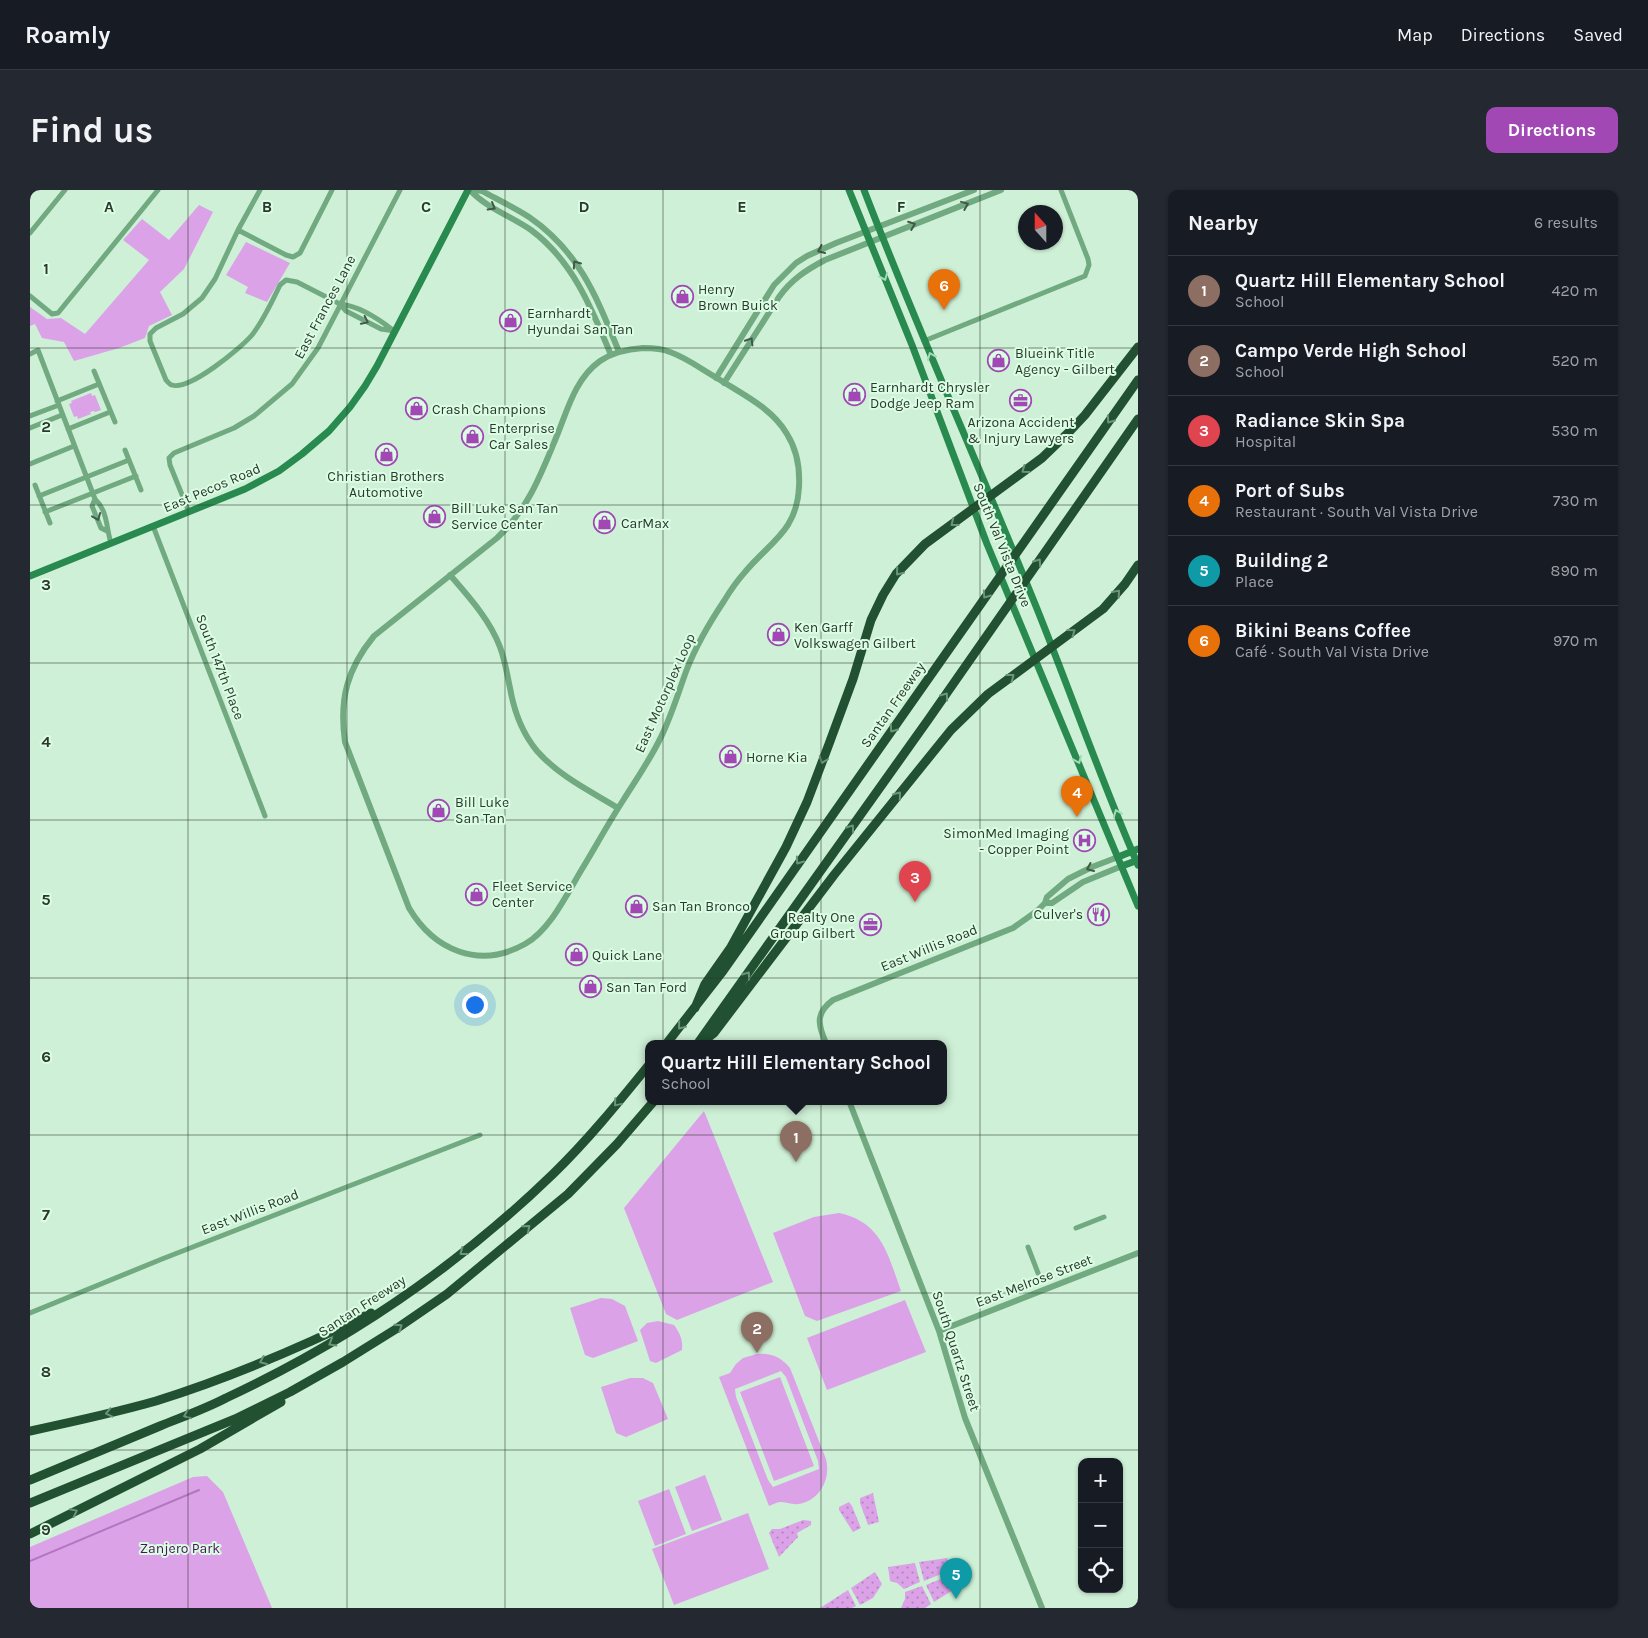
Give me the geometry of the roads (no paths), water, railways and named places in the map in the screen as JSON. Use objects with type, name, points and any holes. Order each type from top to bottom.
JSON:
[{"type":"highway","points":[[695,1008],[705,984],[731,947],[786,848],[830,744],[871,620],[882,596],[896,574],[925,544],[1042,458],[1070,432],[1138,347]]},
{"type":"highway","name":"Santan Freeway","points":[[669,1040],[728,963],[1138,380]]},
{"type":"highway","points":[[700,1040],[928,720],[1138,419]]},
{"type":"highway","points":[[706,1040],[714,1033],[834,875],[951,730],[988,694],[1103,609],[1125,584],[1138,565]]},
{"type":"highway","name":"Santan Freeway","points":[[30,1480],[226,1399],[353,1331],[402,1298],[472,1245],[516,1208],[554,1173],[594,1130],[645,1070]]},
{"type":"highway","points":[[30,1534],[200,1449],[273,1407],[396,1329],[447,1294],[568,1194],[617,1144],[651,1105]]},
{"type":"highway","points":[[30,1431],[118,1411],[191,1389],[307,1342],[402,1298]]},
{"type":"highway","points":[[30,1503],[235,1419],[290,1392],[343,1362]]},
{"type":"main road","name":"East Pecos Road","points":[[30,576],[245,489],[287,466],[316,443],[338,422],[365,386],[469,190]]},
{"type":"main road","name":"South Val Vista Drive","points":[[850,190],[912,346],[987,544],[1138,906]]},
{"type":"main road","name":"South Val Vista Drive","points":[[864,190],[924,341],[1003,525],[1135,851],[1137,862]]},
{"type":"main road","points":[[1118,857],[1135,851]]},
{"type":"main road","points":[[1122,866],[1137,862]]},
{"type":"street","points":[[30,233],[65,190]]},
{"type":"street","points":[[30,296],[52,314],[58,313],[158,190]]},
{"type":"street","points":[[260,190],[238,230],[215,279],[202,298],[175,320],[156,328],[150,334],[150,341],[166,380],[172,386],[198,377],[243,346],[254,333],[280,285],[286,280],[292,280],[340,304],[350,305],[384,322],[395,331]]},
{"type":"street","points":[[238,230],[293,257],[300,253],[332,190]]},
{"type":"street","name":"East Frances Lane","points":[[189,512],[169,458],[174,453],[213,438],[254,416],[292,384],[318,348],[400,190]]},
{"type":"street","points":[[469,190],[478,199],[530,230],[556,255],[576,280],[587,300],[611,355]]},
{"type":"street","points":[[476,190],[482,191],[531,219],[546,230],[569,254],[594,292],[619,352]]},
{"type":"street","points":[[716,378],[766,295],[788,270],[807,256],[974,190]]},
{"type":"street","points":[[724,383],[776,301],[802,272],[824,260],[1001,190]]},
{"type":"street","points":[[924,341],[1085,276],[1089,265],[1088,259],[1061,190]]},
{"type":"street","points":[[766,295],[776,301]]},
{"type":"street","name":"East Motorplex Loop","points":[[643,348],[668,351],[688,360],[772,414],[789,436],[796,455],[799,489],[796,505],[784,533],[745,572],[723,602],[688,667],[660,739],[640,776],[618,808],[550,921],[538,935],[524,945],[500,954],[472,955],[441,943],[418,922],[406,902],[349,755],[343,729],[343,700],[353,667],[374,636],[497,538],[514,521],[535,487],[577,387],[590,370],[600,361],[611,355],[643,348]]},
{"type":"street","points":[[30,354],[38,350],[92,493],[100,504],[109,526],[107,531],[111,543]]},
{"type":"street","points":[[94,371],[114,422]]},
{"type":"street","points":[[30,416],[99,384]]},
{"type":"street","points":[[68,429],[110,412]]},
{"type":"street","points":[[30,428],[62,415]]},
{"type":"street","points":[[30,464],[74,446]]},
{"type":"street","points":[[125,450],[141,490]]},
{"type":"street","points":[[39,496],[129,460]]},
{"type":"street","points":[[45,512],[136,476]]},
{"type":"street","points":[[35,485],[50,523]]},
{"type":"street","name":"South 147th Place","points":[[154,526],[265,816]]},
{"type":"street","points":[[450,575],[483,615],[493,631],[504,657],[514,708],[536,750],[552,766],[568,778],[618,808]]},
{"type":"street","name":"East Willis Road","points":[[825,1040],[820,1028],[821,1014],[829,1003],[837,998],[1013,928],[1030,917],[1045,903],[1047,897],[1068,879],[1118,857]]},
{"type":"street","name":"East Willis Road","points":[[1045,903],[1052,903],[1083,882],[1122,866]]},
{"type":"street","name":"South Quartz Street","points":[[851,1105],[940,1331],[965,1418],[1042,1608]]},
{"type":"street","name":"East Willis Road","points":[[30,1313],[162,1258],[480,1135]]},
{"type":"street","points":[[1076,1228],[1104,1217]]},
{"type":"street","points":[[1028,1247],[1038,1273]]},
{"type":"street","name":"East Melrose Street","points":[[940,1331],[1138,1254]]},
{"type":"waterway","points":[[30,1561],[199,1490]]},
{"type":"place","name":"Henry Brown Buick","points":[[682,297]]},
{"type":"place","name":"Bikini Beans Coffee","points":[[944,310]]},
{"type":"place","name":"Earnhardt Hyundai San Tan","points":[[511,321]]},
{"type":"place","name":"Blueink Title Agency - Gilbert","points":[[999,361]]},
{"type":"place","name":"Earnhardt Chrysler Dodge Jeep Ram","points":[[854,395]]},
{"type":"place","name":"Arizona Accident & Injury Lawyers","points":[[1021,400]]},
{"type":"place","name":"Crash Champions","points":[[416,409]]},
{"type":"place","name":"Enterprise Car Sales","points":[[473,436]]},
{"type":"place","name":"Christian Brothers Automotive","points":[[386,454]]},
{"type":"place","name":"Bill Luke San Tan Service Center","points":[[435,516]]},
{"type":"place","name":"CarMax","points":[[605,523]]},
{"type":"place","name":"Ken Garff Volkswagen Gilbert","points":[[778,635]]},
{"type":"place","name":"Horne Kia","points":[[730,757]]},
{"type":"place","name":"Bill Luke San Tan","points":[[439,810]]},
{"type":"place","name":"Port of Subs","points":[[1077,817]]},
{"type":"place","name":"SimonMed Imaging - Copper Point","points":[[1085,841]]},
{"type":"place","name":"Fleet Service Center","points":[[476,894]]},
{"type":"place","name":"Radiance Skin Spa","points":[[915,902]]},
{"type":"place","name":"San Tan Bronco","points":[[636,906]]},
{"type":"place","name":"Culver's","points":[[1099,914]]},
{"type":"place","name":"Realty One Group Gilbert","points":[[871,925]]},
{"type":"place","name":"Quick Lane","points":[[576,955]]},
{"type":"place","name":"San Tan Ford","points":[[590,987]]},
{"type":"place","name":"Quartz Hill Elementary School","points":[[796,1162]]},
{"type":"place","name":"Campo Verde High School","points":[[757,1353]]},
{"type":"place","name":"Building 2","points":[[956,1599]]},
{"type":"park label","name":"Zanjero Park","points":[[180,1548]]}]
